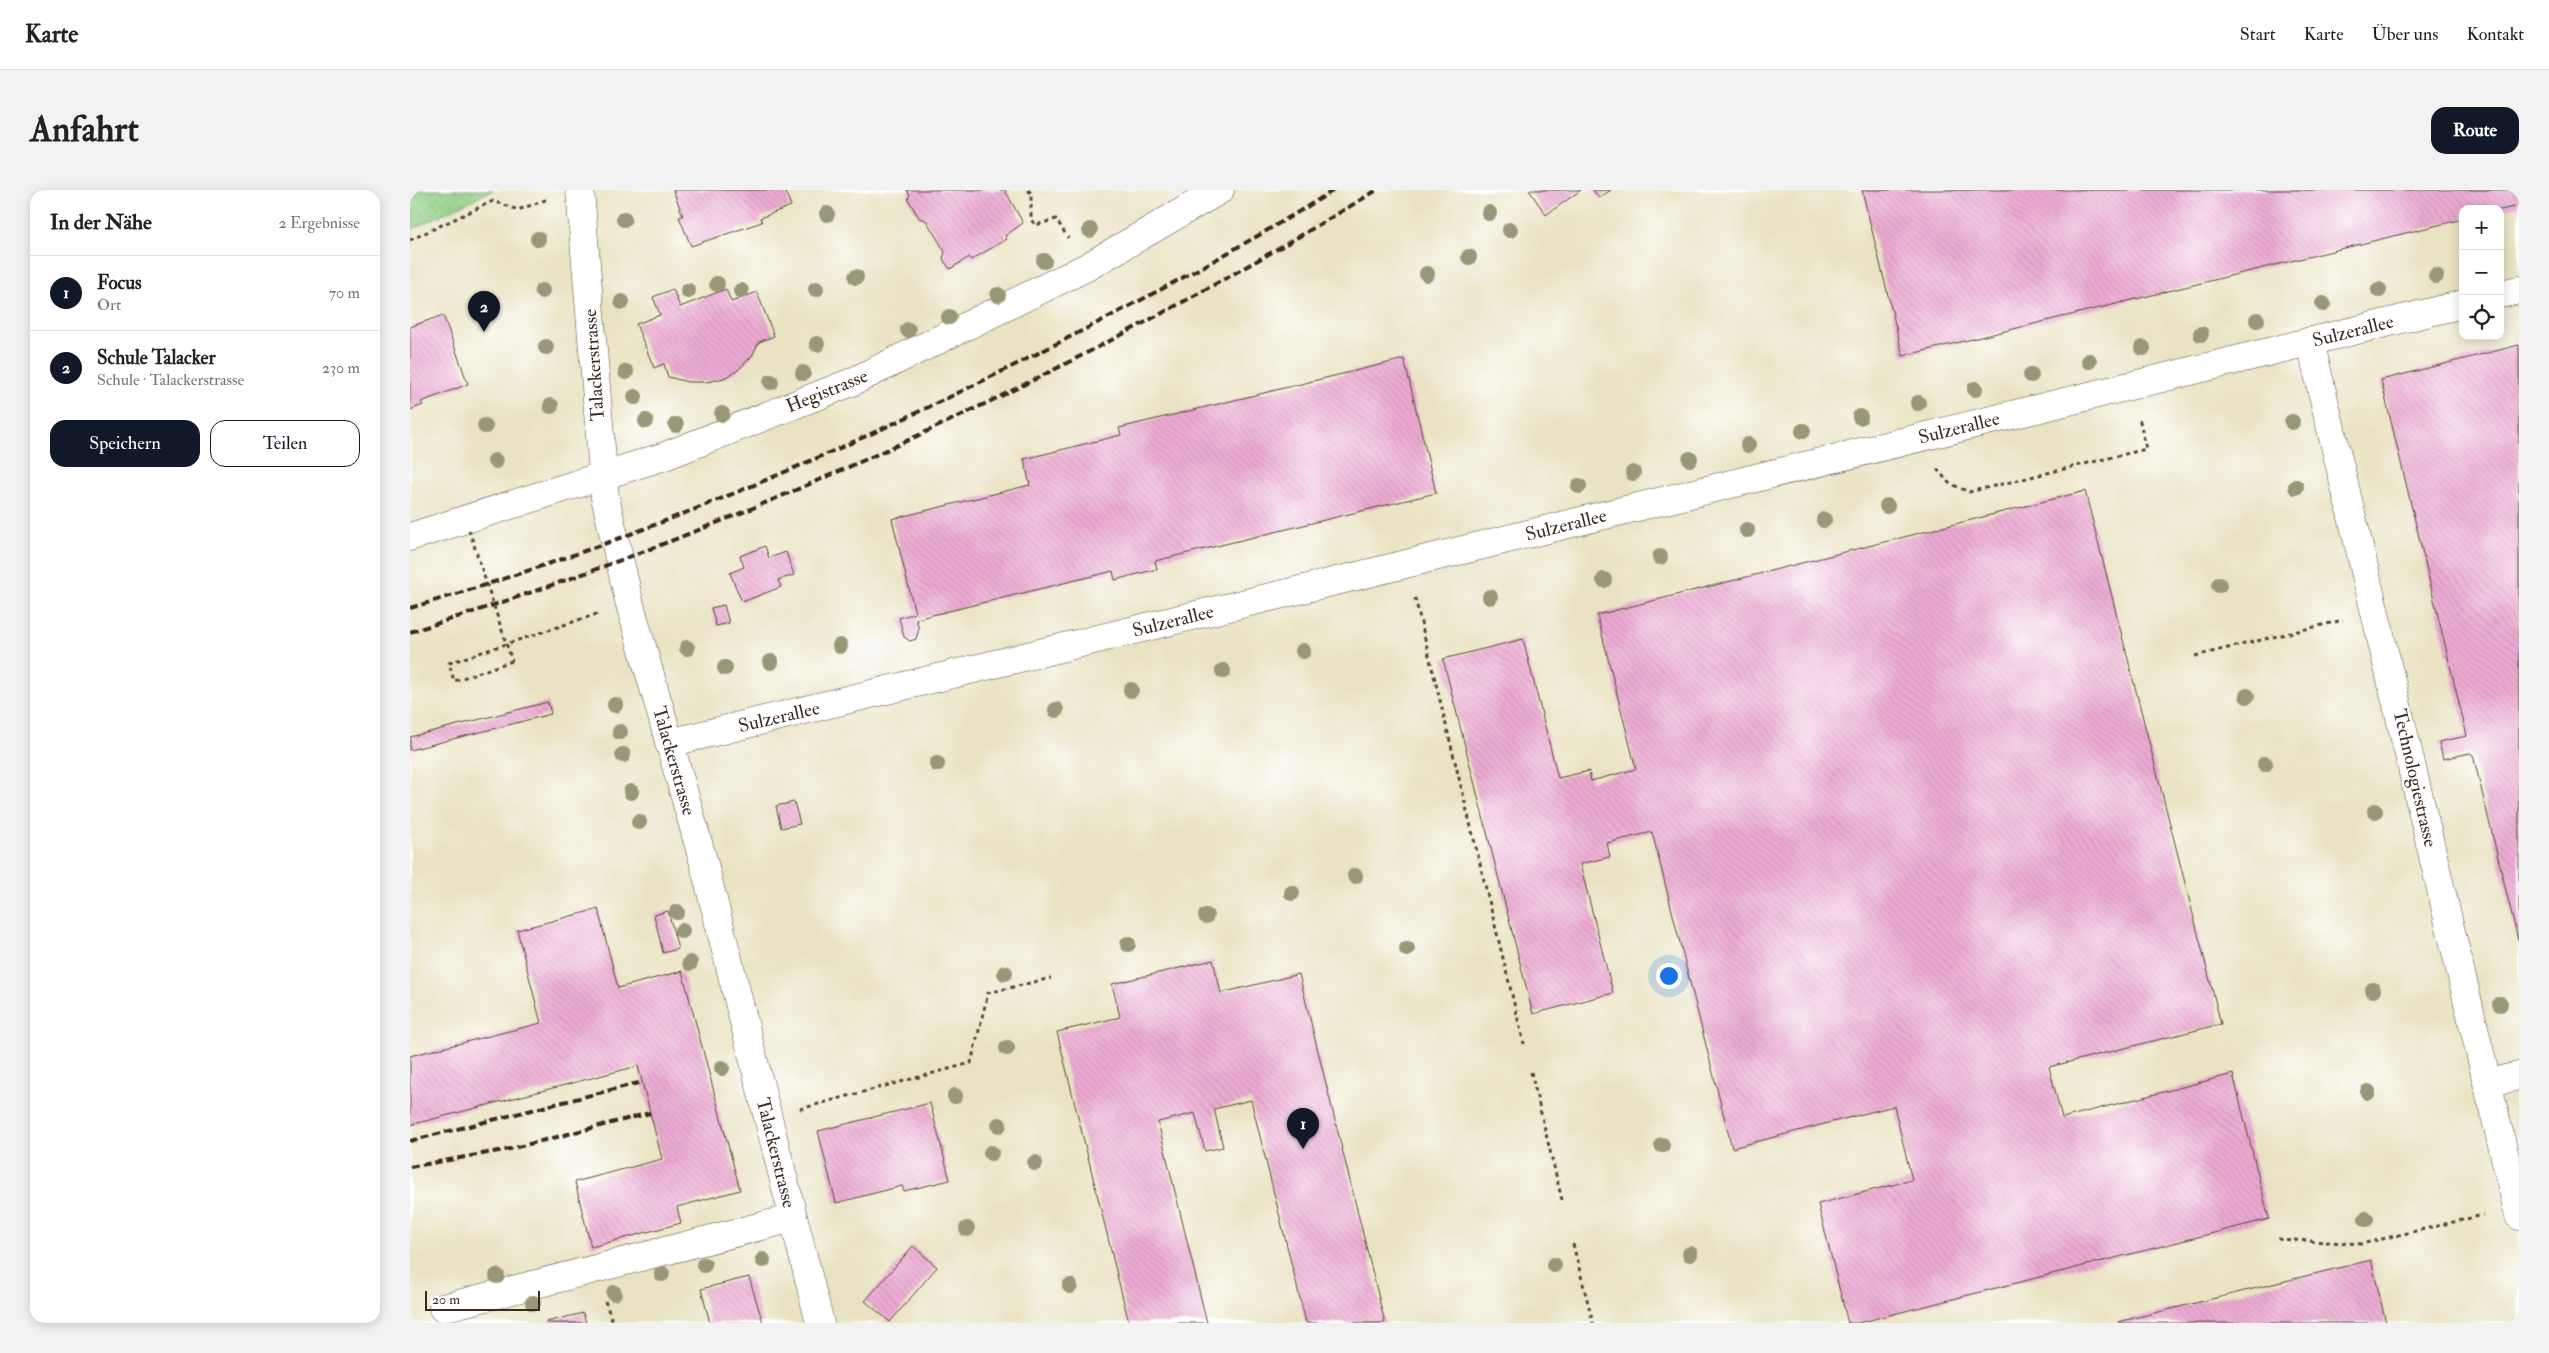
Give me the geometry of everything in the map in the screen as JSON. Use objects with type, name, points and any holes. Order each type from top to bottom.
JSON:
[{"type":"street","name":"Hegistrasse","points":[[410,537],[665,456],[852,382],[1087,268],[1220,190]]},
{"type":"street","name":"Talackerstrasse","points":[[568,193],[602,477],[621,568],[703,860],[820,1323]]},
{"type":"street","points":[[2504,293],[2519,290]]},
{"type":"street","name":"Sulzerallee","points":[[669,743],[2459,305]]},
{"type":"street","name":"Technologiestrasse","points":[[2310,341],[2518,1211]]},
{"type":"street","points":[[2488,1083],[2519,1076]]},
{"type":"street","points":[[443,1308],[793,1218]]},
{"type":"path","points":[[1028,190],[1031,193],[1031,220],[1036,225],[1056,219],[1087,268]]},
{"type":"path","points":[[410,240],[493,201],[518,210],[568,193]]},
{"type":"path","points":[[1933,465],[1949,483],[1969,492],[2146,449],[2138,414]]},
{"type":"path","points":[[469,530],[512,661],[454,681],[449,663],[606,611]]},
{"type":"path","points":[[1415,597],[1524,1044]]},
{"type":"path","points":[[2195,656],[2375,612]]},
{"type":"path","points":[[768,1118],[971,1063],[988,993],[1050,978]]},
{"type":"path","points":[[1531,1072],[1562,1200]]},
{"type":"path","points":[[2278,1239],[2361,1244],[2518,1211]]},
{"type":"path","points":[[1573,1244],[1592,1323]]},
{"type":"green space","points":[[410,190],[493,190],[410,230]]},
{"type":"building","points":[[673,190],[785,190],[791,206],[760,218],[762,222],[691,246],[679,217],[683,216]]},
{"type":"building","points":[[907,190],[1005,190],[1023,223],[1005,236],[1007,239],[971,260],[969,257],[950,269],[943,259],[945,252],[926,220],[919,218],[908,199],[910,195]]},
{"type":"building","points":[[1529,190],[1581,190],[1546,215]]},
{"type":"building","points":[[1593,190],[1611,190],[1599,198]]},
{"type":"building","points":[[1862,190],[2519,190],[2519,206],[2504,209],[2504,205],[2459,205],[2459,220],[1903,356]]},
{"type":"building","points":[[673,289],[680,307],[726,289],[731,302],[757,292],[774,336],[759,342],[752,356],[737,371],[724,378],[707,382],[688,382],[668,377],[664,364],[654,368],[636,324],[660,315],[653,297]]},
{"type":"building","points":[[443,315],[468,384],[421,402],[423,405],[410,410],[410,327]]},
{"type":"building","points":[[2519,345],[2518,940],[2473,755],[2470,753],[2443,759],[2439,742],[2467,736],[2381,380]]},
{"type":"building","points":[[1404,359],[1436,493],[1155,561],[1157,569],[1115,580],[1113,571],[916,619],[919,629],[916,639],[910,641],[904,637],[899,618],[915,613],[892,519],[1030,485],[1024,459],[1121,435],[1119,428]]},
{"type":"building","points":[[2085,491],[2221,1024],[2049,1067],[2062,1118],[2233,1074],[2269,1219],[1858,1323],[1848,1323],[1818,1204],[1912,1180],[1894,1106],[1732,1148],[1652,832],[1607,843],[1610,857],[1580,864],[1613,993],[1533,1014],[1443,659],[1523,639],[1558,778],[1589,771],[1591,781],[1636,769],[1597,615]]},
{"type":"building","points":[[765,546],[769,558],[786,552],[794,575],[778,580],[781,587],[742,602],[730,573],[744,567],[740,556]]},
{"type":"building","points":[[724,605],[729,623],[716,626],[711,608]]},
{"type":"building","points":[[548,702],[551,714],[410,750],[410,737]]},
{"type":"building","points":[[794,802],[800,824],[781,828],[776,806]]},
{"type":"building","points":[[598,909],[618,988],[682,971],[740,1190],[677,1207],[681,1223],[591,1247],[575,1182],[662,1159],[638,1066],[410,1125],[410,1056],[541,1023],[517,930]]},
{"type":"building","points":[[668,911],[678,949],[663,953],[654,915]]},
{"type":"building","points":[[1213,960],[1221,993],[1299,974],[1385,1323],[1306,1323],[1251,1100],[1214,1109],[1223,1147],[1205,1151],[1195,1113],[1158,1122],[1207,1323],[1129,1323],[1057,1032],[1120,1017],[1112,984]]},
{"type":"building","points":[[930,1103],[950,1180],[904,1191],[902,1186],[836,1203],[818,1131]]},
{"type":"building","points":[[913,1246],[937,1267],[890,1322],[865,1301]]},
{"type":"building","points":[[2371,1260],[2386,1323],[2118,1322]]},
{"type":"building","points":[[749,1277],[763,1323],[710,1323],[701,1289]]},
{"type":"building","points":[[583,1313],[586,1323],[546,1323],[546,1322]]},
{"type":"railway","points":[[410,608],[494,582],[660,523],[742,490],[904,419],[1165,287],[1234,250],[1334,190]]},
{"type":"railway","points":[[410,632],[662,545],[785,495],[907,441],[1027,383],[1146,322],[1262,258],[1377,190]]},
{"type":"railway","points":[[410,1141],[642,1082]]},
{"type":"railway","points":[[410,1167],[510,1149],[650,1113]]},
{"type":"place","name":"Schule Talacker","points":[[484,332]]},
{"type":"place","name":"Focus","points":[[1303,1149]]}]
